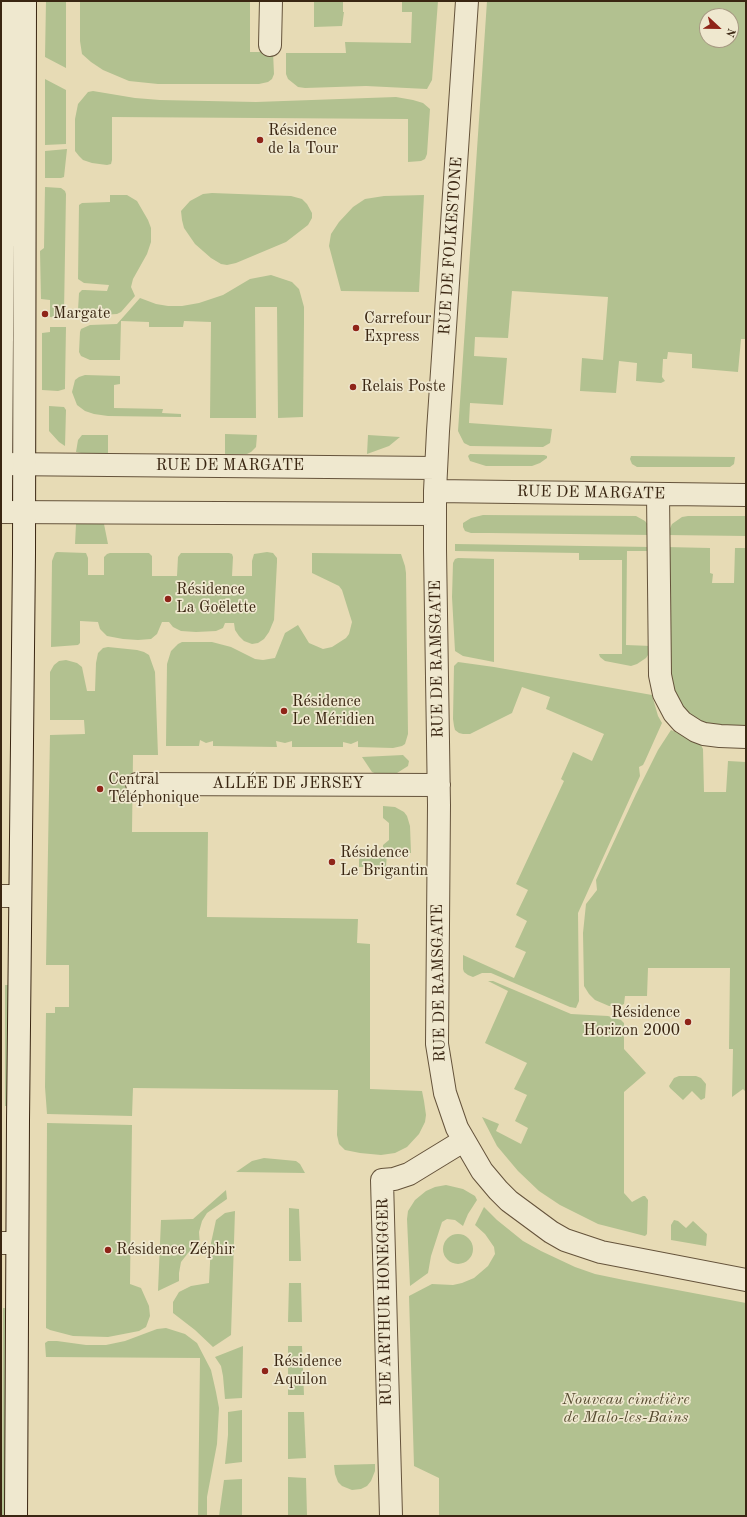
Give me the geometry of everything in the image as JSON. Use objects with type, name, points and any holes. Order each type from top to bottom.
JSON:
[{"type":"street","points":[[4,1],[10,112],[24,464],[24,513],[11,896],[9,1243],[16,1516]]},
{"type":"street","points":[[1,504],[10,112],[25,1]]},
{"type":"street","points":[[270,46],[271,1]]},
{"type":"street","name":"RUE DE FOLKESTONE","points":[[435,491],[467,1]]},
{"type":"street","name":"RUE DE MARGATE","points":[[1,464],[436,468]]},
{"type":"street","name":"RUE DE MARGATE","points":[[435,491],[746,495]]},
{"type":"street","name":"RUE DE RAMSGATE","points":[[435,491],[439,785],[437,1044],[446,1099],[451,1114],[463,1140],[482,1171],[498,1190],[536,1223],[565,1240],[595,1250],[627,1258],[746,1280]]},
{"type":"street","points":[[658,494],[660,675],[664,694],[674,713],[682,722],[696,731],[704,734],[720,736],[746,736]]},
{"type":"street","points":[[1,512],[435,514]]},
{"type":"street","name":"ALLÉE DE JERSEY","points":[[137,784],[439,785]]},
{"type":"street","name":"RUE ARTHUR HONEGGER","points":[[391,1516],[382,1180],[394,1179],[409,1174],[463,1140]]},
{"type":"green space","points":[[46,1],[66,1],[66,68],[45,57]]},
{"type":"green space","points":[[80,1],[250,1],[250,52],[273,52],[274,74],[272,79],[268,82],[259,84],[158,84],[129,81],[103,70],[82,54],[80,41]]},
{"type":"green space","points":[[314,1],[343,1],[344,12],[342,26],[314,27]]},
{"type":"green space","points":[[402,1],[438,1],[432,80],[427,89],[366,86],[305,88],[298,87],[288,79],[286,74],[286,53],[346,53],[345,42],[411,43],[412,12],[402,12]]},
{"type":"green space","points":[[487,1],[746,1],[746,339],[741,339],[738,372],[692,368],[692,354],[668,352],[667,359],[663,359],[662,377],[665,381],[661,383],[636,381],[637,363],[619,361],[616,393],[580,391],[582,358],[603,360],[608,297],[512,291],[508,338],[475,337],[474,356],[507,358],[503,405],[470,403],[469,423],[552,429],[550,443],[543,447],[470,446],[464,443],[458,431]]},
{"type":"green space","points":[[45,79],[66,90],[66,144],[45,145]]},
{"type":"green space","points":[[93,91],[135,98],[160,100],[256,102],[396,97],[413,100],[423,103],[430,109],[427,154],[425,159],[421,161],[408,162],[408,119],[112,117],[111,164],[107,165],[92,163],[83,160],[75,151],[75,119],[78,104],[88,92]]},
{"type":"green space","points":[[67,149],[64,177],[45,178],[45,151]]},
{"type":"green space","points":[[45,187],[61,188],[66,194],[64,313],[60,318],[50,317],[50,300],[41,299],[40,251],[44,248]]},
{"type":"green space","points":[[212,193],[291,196],[302,199],[307,204],[312,213],[312,218],[308,225],[286,242],[236,263],[227,265],[221,264],[211,258],[195,244],[184,228],[182,220],[181,211],[190,201],[203,194]]},
{"type":"green space","points":[[110,195],[127,195],[137,201],[151,228],[151,242],[147,254],[133,279],[131,287],[135,296],[121,312],[117,314],[84,316],[79,313],[78,310],[79,293],[82,290],[107,291],[109,285],[84,283],[78,279],[79,205],[82,203],[110,202]]},
{"type":"green space","points":[[424,195],[419,292],[341,291],[329,246],[331,234],[339,222],[353,207],[365,199],[384,196]]},
{"type":"green space","points":[[271,275],[292,282],[299,289],[304,307],[303,417],[278,418],[277,307],[255,307],[256,418],[210,418],[211,322],[184,321],[183,327],[149,327],[149,322],[121,321],[120,360],[90,360],[81,356],[79,352],[81,329],[90,325],[117,324],[140,298],[156,304],[182,306],[199,303],[223,295],[250,279]]},
{"type":"green space","points":[[50,327],[66,327],[65,389],[58,391],[42,390],[42,333],[50,332]]},
{"type":"green space","points":[[85,375],[120,376],[120,384],[114,385],[114,408],[163,409],[162,413],[181,414],[181,417],[108,416],[85,411],[77,405],[72,392],[75,380]]},
{"type":"green space","points":[[49,406],[64,407],[66,410],[65,446],[49,431]]},
{"type":"green space","points":[[225,434],[257,435],[256,447],[247,454],[225,454]]},
{"type":"green space","points":[[82,435],[108,435],[108,455],[91,455],[76,452],[78,440]]},
{"type":"green space","points":[[368,435],[400,437],[389,446],[367,454]]},
{"type":"green space","points":[[470,454],[544,455],[547,456],[547,458],[532,466],[486,466],[470,461],[468,456]]},
{"type":"green space","points":[[631,456],[735,457],[734,464],[730,467],[637,467],[632,464],[630,459]]},
{"type":"green space","points":[[483,515],[636,516],[645,521],[651,535],[471,533],[465,531],[463,523],[471,518]]},
{"type":"green space","points":[[746,516],[746,536],[667,535],[672,524],[682,517]]},
{"type":"green space","points":[[76,524],[104,524],[108,544],[75,544]]},
{"type":"green space","points":[[455,544],[651,547],[651,551],[627,551],[626,645],[651,646],[650,652],[646,658],[631,666],[605,661],[599,654],[622,654],[622,560],[579,560],[579,553],[455,551]]},
{"type":"green space","points":[[666,547],[710,548],[710,573],[713,574],[712,583],[734,583],[735,548],[746,548],[746,729],[706,728],[686,716],[671,684]]},
{"type":"green space","points":[[267,552],[273,553],[277,558],[274,620],[264,639],[258,643],[252,644],[244,641],[239,636],[235,630],[234,623],[225,623],[223,628],[216,631],[196,632],[181,631],[173,627],[169,622],[162,622],[157,634],[151,639],[138,640],[107,636],[100,629],[98,622],[80,621],[80,643],[78,645],[51,647],[52,561],[55,553],[86,553],[88,558],[88,575],[104,575],[104,557],[107,554],[149,553],[152,556],[152,576],[177,576],[178,557],[181,553],[229,553],[232,554],[233,557],[232,576],[252,576],[252,561],[254,554]]},
{"type":"green space","points":[[312,553],[401,554],[406,573],[408,734],[405,744],[393,748],[358,747],[358,741],[351,744],[343,742],[343,747],[292,747],[292,741],[285,743],[276,741],[277,747],[213,746],[213,741],[206,743],[200,740],[199,746],[166,746],[167,664],[171,651],[178,644],[182,642],[212,642],[231,647],[255,659],[263,660],[275,658],[285,633],[298,625],[309,643],[323,649],[332,647],[346,638],[349,634],[352,622],[342,590],[339,586],[312,573]]},
{"type":"green space","points":[[455,559],[494,559],[494,662],[463,656],[455,651],[452,597],[453,563]]},
{"type":"green space","points":[[108,647],[144,652],[149,655],[155,672],[158,755],[133,755],[132,832],[208,832],[207,917],[358,919],[357,943],[370,944],[370,1089],[422,1091],[426,1115],[425,1122],[419,1134],[407,1147],[395,1153],[381,1155],[345,1150],[339,1144],[337,1135],[338,1090],[133,1088],[132,1116],[47,1114],[45,1087],[46,1013],[55,1013],[55,1007],[69,1007],[69,965],[46,965],[50,735],[85,734],[84,720],[50,720],[50,672],[54,665],[59,661],[66,660],[77,663],[82,667],[87,691],[95,691],[96,663],[98,653],[103,648]]},
{"type":"green space","points":[[458,662],[652,695],[658,716],[662,723],[643,765],[639,767],[640,776],[578,913],[579,1001],[576,1008],[570,1007],[491,973],[482,973],[473,977],[468,975],[463,969],[463,955],[514,978],[526,952],[515,947],[527,921],[516,915],[528,890],[516,884],[564,781],[561,779],[573,752],[592,761],[604,734],[546,709],[550,697],[522,687],[512,713],[470,734],[459,733],[455,730],[453,719],[454,666]]},
{"type":"green space","points":[[671,730],[700,743],[703,749],[704,792],[726,792],[728,761],[746,762],[746,1092],[743,1089],[732,1097],[733,1049],[729,1049],[730,968],[648,968],[647,996],[625,996],[624,1004],[618,1007],[609,1006],[595,1000],[584,986],[583,933],[586,904],[597,890],[596,880],[658,750]]},
{"type":"green space","points":[[403,755],[409,761],[408,766],[397,773],[381,776],[372,772],[362,757]]},
{"type":"green space","points":[[383,806],[395,807],[404,812],[407,816],[410,826],[411,853],[387,853],[386,867],[359,867],[359,857],[383,858],[383,845],[389,840],[389,823],[383,818]]},
{"type":"green space","points":[[488,981],[493,981],[571,1014],[608,1016],[621,1020],[624,1023],[624,1049],[646,1073],[624,1092],[624,1193],[632,1202],[643,1196],[645,1196],[648,1200],[647,1234],[645,1236],[598,1224],[560,1205],[539,1191],[518,1171],[497,1146],[482,1117],[499,1124],[496,1131],[521,1144],[528,1128],[515,1121],[527,1095],[514,1089],[527,1063],[485,1043],[508,991]]},
{"type":"green space","points":[[5,985],[12,985],[12,1106],[5,1106]]},
{"type":"green space","points":[[679,1076],[696,1076],[701,1078],[706,1084],[705,1098],[701,1100],[692,1091],[683,1100],[669,1086],[674,1078]]},
{"type":"green space","points":[[47,1123],[132,1125],[130,1284],[141,1288],[149,1306],[150,1316],[146,1327],[139,1331],[108,1337],[73,1336],[46,1328]]},
{"type":"green space","points":[[264,1158],[296,1161],[300,1164],[305,1173],[236,1172],[252,1161]]},
{"type":"green space","points":[[446,1185],[463,1189],[475,1196],[477,1200],[468,1214],[463,1226],[455,1220],[447,1219],[442,1222],[431,1256],[428,1273],[410,1286],[407,1219],[408,1211],[415,1200],[426,1191],[435,1187]]},
{"type":"green space","points":[[226,1190],[227,1199],[207,1213],[202,1221],[199,1232],[200,1246],[188,1253],[181,1262],[179,1281],[158,1291],[161,1220],[193,1219]]},
{"type":"green space","name":"Nouveau cimetière de Malo-les-Bains","points":[[484,1207],[497,1220],[523,1241],[575,1267],[595,1274],[746,1303],[746,1516],[439,1516],[439,1478],[414,1466],[409,1296],[432,1284],[453,1285],[462,1283],[474,1278],[488,1266],[495,1254],[494,1247],[485,1234],[475,1225]]},
{"type":"green space","points":[[289,1208],[299,1209],[301,1261],[289,1261]]},
{"type":"green space","points":[[235,1211],[231,1335],[213,1347],[195,1330],[173,1313],[173,1302],[179,1292],[191,1286],[209,1283],[211,1243],[216,1220],[225,1213]]},
{"type":"green space","points":[[674,1220],[678,1221],[686,1228],[693,1221],[707,1234],[706,1246],[671,1240],[671,1225]]},
{"type":"green space","points":[[458,1234],[469,1238],[473,1249],[469,1260],[458,1264],[447,1260],[443,1249],[447,1238]]},
{"type":"green space","points":[[289,1283],[301,1283],[302,1322],[288,1322]]},
{"type":"green space","points":[[3,1308],[10,1308],[9,1516],[2,1516]]},
{"type":"green space","points":[[166,1328],[185,1334],[197,1343],[211,1370],[216,1392],[219,1408],[217,1444],[207,1497],[207,1516],[198,1516],[200,1358],[46,1357],[45,1343],[48,1341],[86,1345],[106,1345],[125,1341],[157,1329]]},
{"type":"green space","points":[[243,1346],[242,1398],[225,1399],[221,1366],[215,1357]]},
{"type":"green space","points":[[288,1346],[302,1346],[304,1395],[288,1395]]},
{"type":"green space","points":[[242,1410],[242,1462],[225,1464],[228,1435],[228,1412]]},
{"type":"green space","points":[[288,1412],[304,1412],[306,1458],[288,1459]]},
{"type":"green space","points":[[375,1464],[375,1471],[371,1481],[367,1486],[361,1489],[352,1490],[342,1486],[338,1482],[335,1474],[334,1465]]},
{"type":"green space","points":[[288,1477],[306,1478],[307,1516],[288,1516]]},
{"type":"green space","points":[[242,1479],[242,1516],[219,1516],[224,1480]]},
{"type":"place","name":"Résidence de la Tour","points":[[260,140]]},
{"type":"place","name":"Margate","points":[[45,314]]},
{"type":"place","name":"Carrefour Express","points":[[356,328]]},
{"type":"place","name":"Relais Poste","points":[[353,387]]},
{"type":"place","name":"Résidence La Goëlette","points":[[168,599]]},
{"type":"place","name":"Résidence Le Méridien","points":[[284,711]]},
{"type":"place","name":"Central Téléphonique","points":[[100,789]]},
{"type":"place","name":"Résidence Le Brigantin","points":[[332,862]]},
{"type":"place","name":"Résidence Horizon 2000","points":[[688,1022]]},
{"type":"place","name":"Résidence Zéphir","points":[[108,1250]]},
{"type":"place","name":"Résidence Aquilon","points":[[265,1371]]}]
